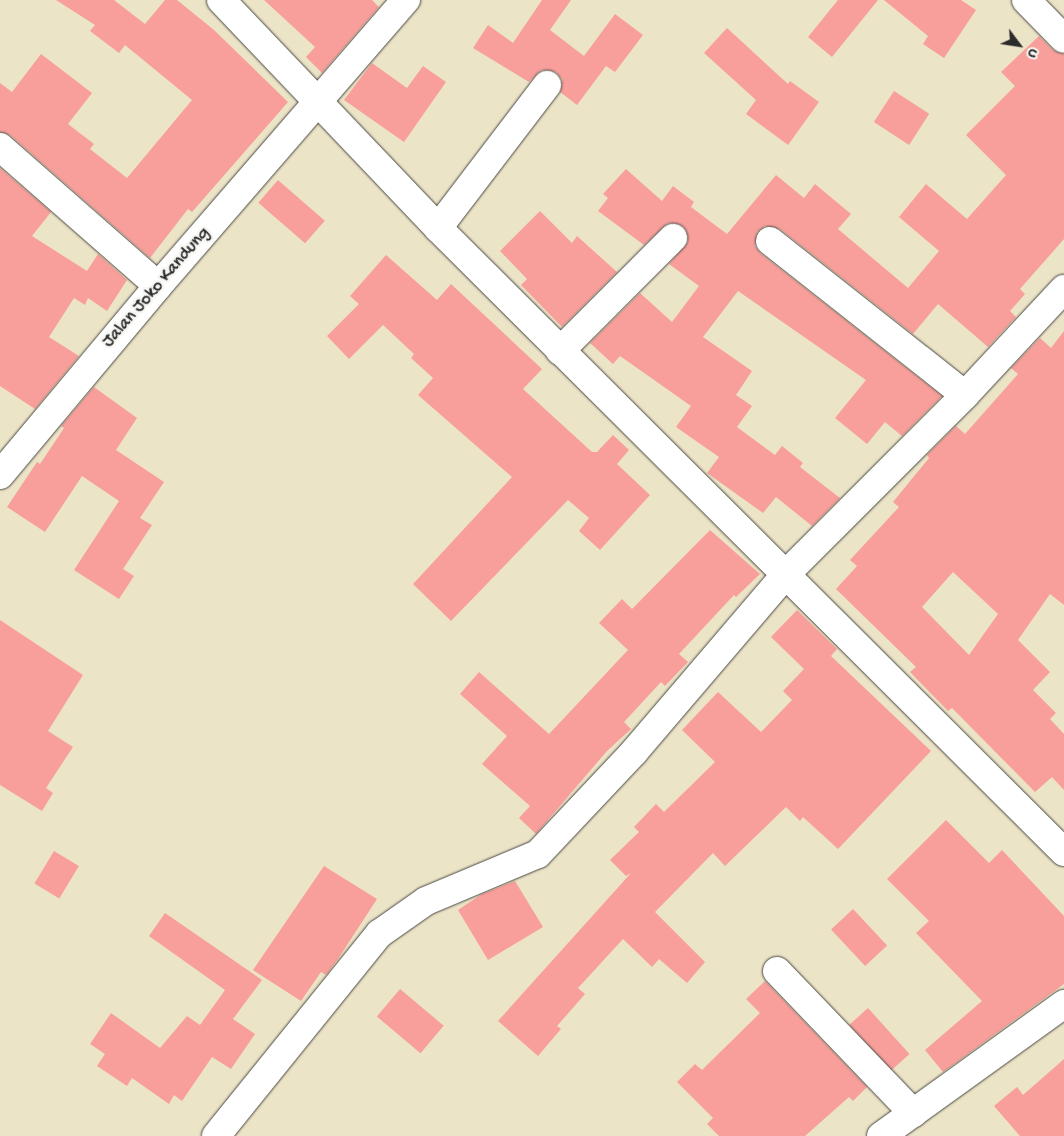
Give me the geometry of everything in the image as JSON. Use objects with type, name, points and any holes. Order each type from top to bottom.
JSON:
[{"type":"street","points":[[221,0],[438,228],[1064,852]]},
{"type":"street","name":"Jalan Joko Kandung","points":[[0,475],[158,286],[406,0]]},
{"type":"street","points":[[1026,0],[1064,39]]},
{"type":"street","points":[[438,228],[547,85]]},
{"type":"street","points":[[0,146],[158,286]]},
{"type":"street","points":[[560,351],[673,238]]},
{"type":"street","points":[[770,241],[965,395]]},
{"type":"street","points":[[216,1136],[379,934],[426,901],[538,854],[634,752],[785,575],[965,395],[1064,289]]},
{"type":"street","points":[[777,971],[913,1113]]},
{"type":"street","points":[[881,1136],[1064,1004]]},
{"type":"building","points":[[56,0],[114,0],[145,24],[165,0],[177,0],[214,30],[288,102],[192,212],[188,209],[150,258],[10,135],[0,132],[0,83],[12,92],[41,54],[92,93],[68,124],[94,144],[90,149],[127,178],[192,100],[125,45],[119,53],[90,31],[95,25]]},
{"type":"building","points":[[264,0],[372,0],[379,7],[322,73],[306,57],[315,47]]},
{"type":"building","points":[[542,0],[571,0],[550,30],[584,56],[615,14],[643,35],[615,72],[606,66],[577,105],[560,92],[562,79],[556,72],[541,70],[529,82],[473,48],[488,25],[513,43]]},
{"type":"building","points":[[838,0],[878,0],[832,57],[808,37]]},
{"type":"building","points":[[884,0],[961,0],[976,10],[944,58],[923,44],[928,36]]},
{"type":"building","points":[[727,28],[788,84],[790,81],[819,102],[788,145],[746,114],[756,100],[704,53]]},
{"type":"building","points":[[1039,36],[1053,50],[1064,54],[1064,239],[1020,289],[1025,294],[1010,311],[1016,317],[988,347],[938,304],[913,334],[780,229],[765,226],[757,232],[755,246],[760,253],[942,396],[902,436],[885,422],[867,444],[835,418],[866,380],[738,291],[703,337],[752,371],[736,395],[752,406],[737,427],[775,455],[782,446],[803,463],[800,467],[840,498],[812,526],[776,497],[763,513],[707,473],[719,457],[676,427],[691,406],[620,356],[613,364],[590,343],[640,293],[672,322],[699,286],[669,264],[688,242],[684,227],[668,223],[644,245],[598,211],[608,198],[603,194],[626,169],[662,201],[673,186],[694,202],[691,207],[727,234],[776,175],[804,198],[815,184],[851,214],[838,229],[908,288],[939,251],[899,217],[926,184],[967,219],[1006,175],[966,135],[1015,86],[1001,72]]},
{"type":"building","points":[[372,63],[407,88],[423,66],[446,82],[404,142],[344,100]]},
{"type":"building","points":[[894,91],[929,114],[909,145],[874,122]]},
{"type":"building","points":[[0,168],[51,212],[32,236],[87,271],[98,254],[127,280],[107,311],[88,298],[85,305],[74,298],[49,337],[79,356],[35,409],[0,386]]},
{"type":"building","points":[[278,180],[325,221],[305,243],[258,203]]},
{"type":"building","points":[[540,211],[572,243],[577,236],[617,272],[562,327],[521,285],[527,279],[500,251]]},
{"type":"building","points":[[386,255],[437,300],[451,284],[542,369],[523,389],[592,452],[597,452],[613,435],[629,450],[617,464],[650,495],[600,550],[579,531],[589,518],[568,500],[451,621],[413,584],[512,477],[418,395],[433,378],[411,358],[414,354],[383,325],[349,359],[327,336],[359,304],[350,296]]},
{"type":"building","points":[[1064,331],[1064,605],[1050,594],[1018,640],[1050,672],[1033,690],[1056,713],[1050,719],[1064,734],[1064,790],[1052,777],[1035,792],[952,708],[948,711],[910,672],[916,667],[836,589],[857,566],[850,560],[899,507],[893,502],[929,458],[927,455],[956,426],[965,434],[1018,374],[1011,368],[1040,338],[1051,348]],"holes":[[[953,572],[998,614],[969,655],[922,607]]]},
{"type":"building","points":[[94,387],[137,418],[116,450],[164,482],[140,518],[152,525],[123,569],[134,576],[119,599],[74,570],[119,501],[82,476],[45,532],[7,507],[37,462],[40,464],[64,428],[61,426]]},
{"type":"building","points":[[710,530],[760,574],[736,597],[734,595],[679,654],[688,662],[665,686],[661,682],[624,722],[631,729],[607,751],[536,834],[519,818],[530,806],[482,764],[507,736],[460,694],[479,672],[549,734],[628,650],[599,623],[622,599],[632,609]]},
{"type":"building","points":[[797,610],[837,649],[831,656],[931,751],[838,849],[803,817],[800,821],[786,807],[725,866],[713,853],[655,912],[705,962],[687,983],[659,959],[652,967],[623,939],[578,988],[585,994],[557,1026],[561,1029],[538,1056],[498,1021],[631,873],[626,876],[610,860],[639,832],[634,827],[656,804],[664,812],[715,762],[682,730],[718,692],[761,732],[792,700],[783,691],[804,669],[771,637]]},
{"type":"building","points":[[0,620],[83,675],[48,731],[73,747],[46,788],[53,793],[42,811],[0,785]]},
{"type":"building","points":[[946,820],[989,863],[1002,850],[1064,916],[1064,984],[943,1072],[925,1050],[982,1001],[916,933],[929,921],[887,879]]},
{"type":"building","points":[[54,851],[79,866],[59,899],[34,884]]},
{"type":"building","points":[[324,866],[377,899],[338,959],[326,975],[321,972],[301,1001],[253,970]]},
{"type":"building","points":[[515,881],[543,927],[488,960],[458,910],[482,894]]},
{"type":"building","points":[[853,909],[887,946],[865,966],[831,929]]},
{"type":"building","points":[[165,913],[262,980],[233,1019],[255,1034],[231,1069],[212,1057],[182,1101],[174,1095],[169,1104],[132,1078],[127,1086],[97,1066],[105,1054],[90,1044],[111,1013],[160,1048],[187,1016],[200,1025],[225,990],[149,936]]},
{"type":"building","points":[[765,981],[867,1087],[853,1101],[849,1097],[805,1136],[719,1136],[707,1124],[713,1118],[677,1082],[695,1064],[702,1070],[760,1013],[746,999]]},
{"type":"building","points":[[400,989],[444,1026],[421,1053],[377,1017]]},
{"type":"building","points":[[868,1008],[909,1054],[891,1071],[849,1025]]},
{"type":"building","points":[[1064,1059],[1064,1136],[1020,1136],[994,1106],[1017,1087],[1023,1095]]}]
